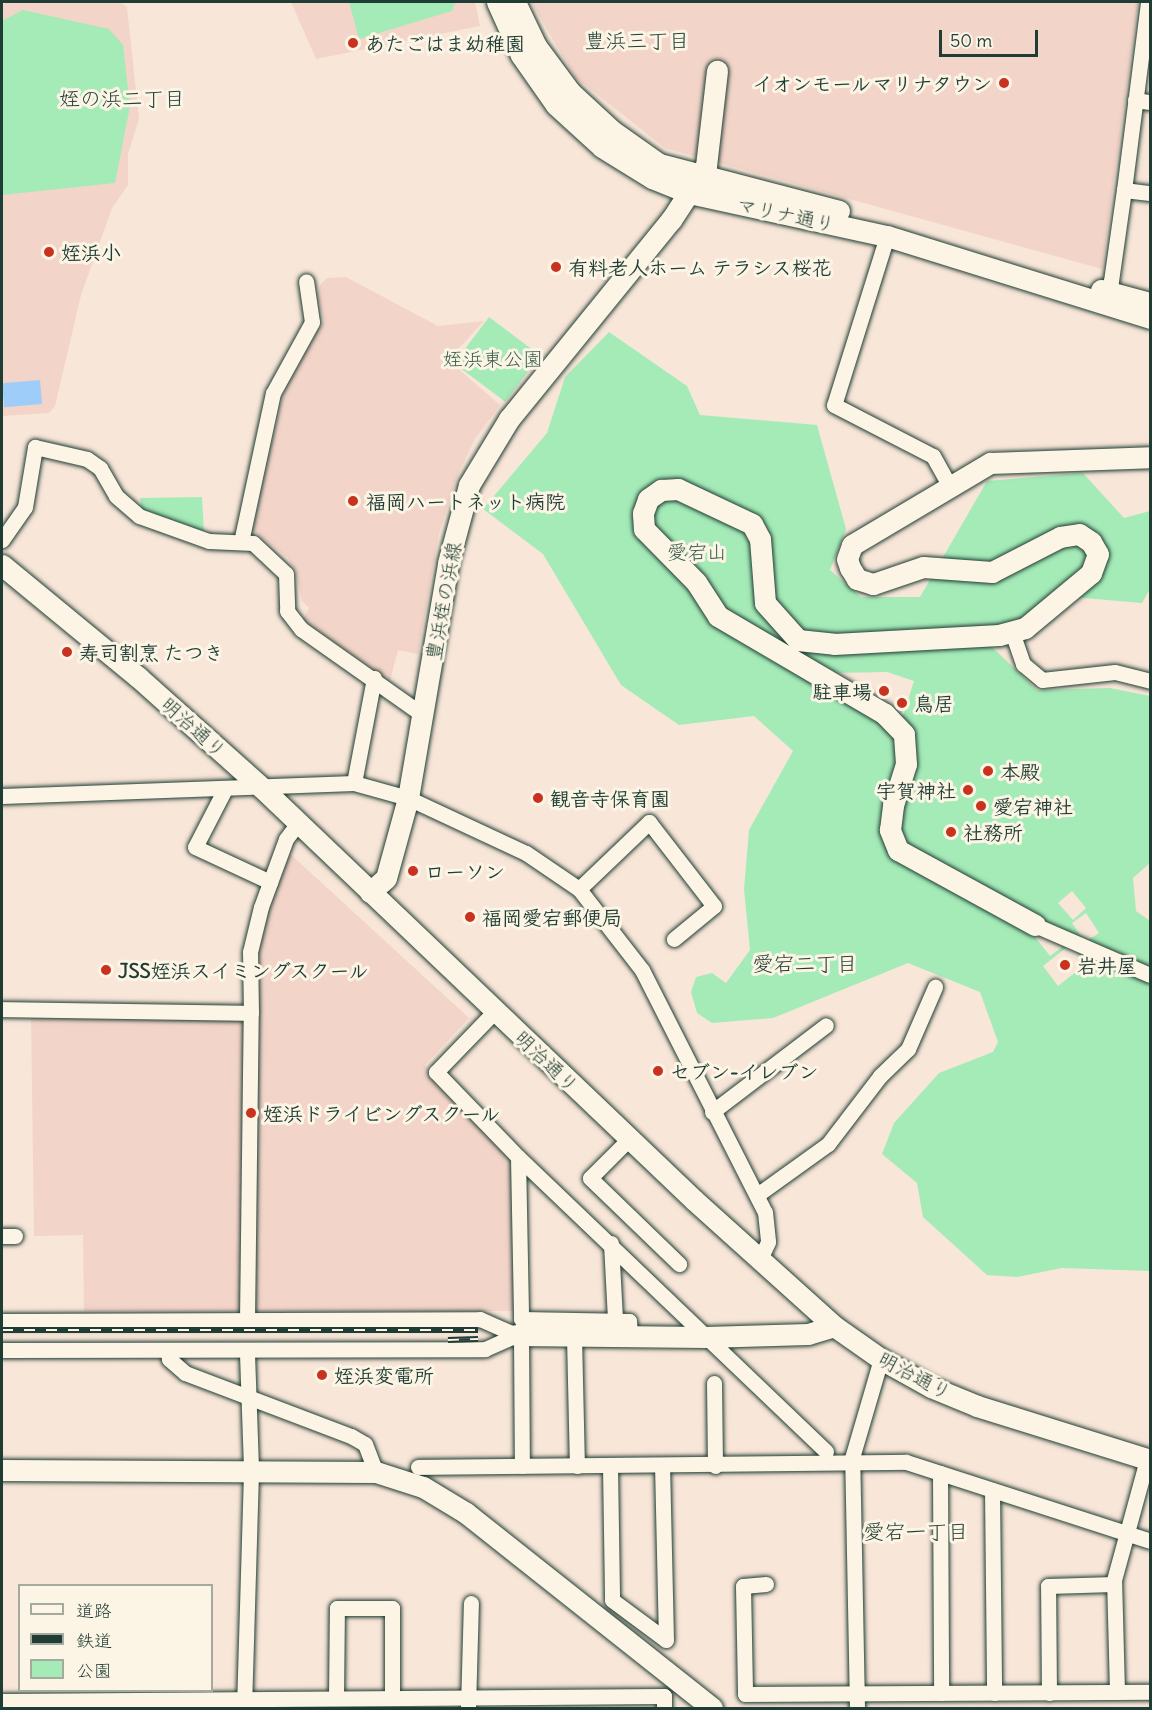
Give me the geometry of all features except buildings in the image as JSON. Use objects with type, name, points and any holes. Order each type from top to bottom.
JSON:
[{"type":"street","name":"マリナ通り","points":[[497,2],[521,55],[556,105],[602,147],[652,178],[894,224],[1105,299],[1150,318]]},
{"type":"street","name":"マリナ通り","points":[[515,2],[536,46],[570,92],[611,130],[659,164],[694,185],[887,236],[1105,299],[1150,303]]},
{"type":"street","points":[[1105,299],[1124,190],[1143,101],[1148,6]]},
{"type":"street","points":[[694,185],[706,166],[717,71]]},
{"type":"street","name":"豊浜姪の浜線","points":[[370,892],[386,878],[408,798],[448,564],[469,485],[509,419],[694,185]]},
{"type":"street","points":[[1124,190],[1150,193]]},
{"type":"street","points":[[887,236],[834,405],[933,456],[951,488]]},
{"type":"street","points":[[241,542],[273,393],[312,322],[306,281]]},
{"type":"street","points":[[2,540],[25,507],[35,447],[87,459],[100,468],[116,496],[140,516],[209,541],[253,543],[286,573],[287,612],[302,629],[423,715]]},
{"type":"street","points":[[1150,457],[990,462],[951,488],[852,545],[847,559],[850,568],[857,579],[873,584],[923,567],[992,572],[1060,537],[1079,534],[1091,542],[1098,554],[1092,573],[1025,628],[1012,632],[834,644],[798,640],[765,603],[760,539],[752,524],[678,489],[661,490],[648,499],[643,513],[644,530],[696,582],[718,616],[885,714],[904,734],[906,764],[893,805],[890,830],[898,850],[1035,925],[1150,975]]},
{"type":"street","name":"明治通り","points":[[2,565],[138,677],[262,788],[759,1262],[834,1326],[881,1359],[931,1387],[977,1406],[1149,1460]]},
{"type":"street","points":[[1012,632],[1023,664],[1042,681],[1115,672],[1150,681]]},
{"type":"street","points":[[354,783],[374,678]]},
{"type":"street","points":[[2,796],[262,788],[292,783],[354,783],[408,798],[526,853],[579,889],[642,970],[712,1112],[757,1195],[769,1232],[759,1262]]},
{"type":"street","points":[[225,789],[195,847],[270,882]]},
{"type":"street","points":[[579,889],[649,822],[714,906],[674,939]]},
{"type":"street","points":[[248,1321],[250,952],[270,882],[286,839],[298,823]]},
{"type":"street","points":[[757,1195],[828,1144],[880,1076],[908,1049],[936,987]]},
{"type":"street","points":[[2,1009],[251,1013]]},
{"type":"street","points":[[495,1011],[436,1072],[518,1157],[611,1243],[705,1337],[826,1451]]},
{"type":"street","points":[[712,1112],[826,1025]]},
{"type":"street","points":[[629,1139],[590,1178],[679,1264]]},
{"type":"street","points":[[518,1157],[520,1319],[629,1321],[630,1337]]},
{"type":"street","points":[[611,1243],[615,1320]]},
{"type":"street","points":[[2,1321],[480,1319],[518,1335],[630,1337],[808,1334],[834,1326]]},
{"type":"street","points":[[2,1350],[485,1349],[518,1335]]},
{"type":"street","points":[[518,1335],[522,1467]]},
{"type":"street","points":[[574,1336],[577,1466]]},
{"type":"street","points":[[168,1351],[169,1359],[185,1373],[248,1395],[365,1444],[376,1472]]},
{"type":"street","points":[[244,1703],[251,1468],[247,1351]]},
{"type":"street","points":[[857,1701],[852,1463],[881,1359]]},
{"type":"street","points":[[714,1383],[715,1466]]},
{"type":"street","points":[[1117,1692],[1114,1584],[1125,1533],[1149,1460]]},
{"type":"street","points":[[418,1467],[715,1466],[906,1462],[1150,1541]]},
{"type":"street","points":[[610,1466],[612,1600],[666,1640],[662,1466]]},
{"type":"street","points":[[2,1470],[251,1468],[376,1472],[423,1487],[466,1513],[712,1708]]},
{"type":"street","points":[[940,1473],[941,1693]]},
{"type":"street","points":[[992,1490],[994,1693]]},
{"type":"street","points":[[766,1584],[743,1586],[745,1694],[857,1701],[941,1693],[1150,1692]]},
{"type":"street","points":[[1049,1693],[1048,1586],[1114,1584]]},
{"type":"street","points":[[469,1702],[471,1603]]},
{"type":"street","points":[[336,1698],[337,1608],[392,1608],[392,1696]]},
{"type":"street","points":[[2,1701],[167,1704],[190,1695],[244,1703],[392,1696],[469,1702],[664,1696],[664,1708]]},
{"type":"shaded area","name":"姪浜小","points":[[8,2],[120,2],[127,7],[139,119],[128,154],[128,185],[112,208],[81,295],[55,406],[49,413],[2,416],[2,5]]},
{"type":"shaded area","name":"あたごはま幼稚園","points":[[291,2],[475,2],[480,26],[316,59]]},
{"type":"shaded area","points":[[531,2],[1138,2],[1102,269],[665,148],[575,77]]},
{"type":"shaded area","name":"福岡ハートネット病院","points":[[346,277],[438,326],[484,321],[448,360],[500,405],[475,439],[458,474],[439,533],[418,654],[398,650],[390,681],[303,620],[309,608],[302,601],[296,572],[287,557],[250,528],[286,386],[324,320],[317,294],[320,285],[327,278]]},
{"type":"shaded area","name":"姪浜ドライビングスクール","points":[[287,851],[469,1018],[425,1065],[512,1156],[514,1311],[84,1311],[83,1235],[34,1236],[31,1015],[256,1015],[257,956],[270,896]]},
{"type":"green space","points":[[349,2],[455,2],[452,11],[359,39]]},
{"type":"green space","points":[[23,10],[109,29],[123,45],[130,106],[115,183],[2,195],[2,21]]},
{"type":"green space","name":"姪浜東公園","points":[[489,317],[540,356],[505,402],[454,363]]},
{"type":"green space","name":"愛宕山","points":[[609,332],[687,386],[700,415],[817,425],[846,529],[830,570],[861,597],[920,597],[987,481],[1083,473],[1124,518],[1150,511],[1150,589],[1142,603],[1072,597],[991,646],[1037,690],[1110,688],[1150,696],[1150,863],[1133,878],[1136,911],[1150,921],[1150,1271],[1062,1268],[1017,1277],[987,1275],[923,1217],[917,1183],[882,1154],[894,1123],[939,1073],[993,1052],[998,1042],[980,992],[908,963],[773,1018],[712,1023],[697,1013],[691,992],[696,977],[712,973],[726,983],[750,950],[744,889],[749,830],[793,751],[754,716],[679,725],[621,685],[543,554],[483,509],[547,433],[565,377]],"holes":[[[887,672],[914,681],[903,716],[828,673]],[[1072,891],[1086,908],[1073,920],[1058,903]],[[1086,913],[1099,933],[1085,942],[1072,923]],[[1042,921],[1062,947],[1050,956],[1028,928]],[[1071,944],[1086,964],[1058,986],[1043,966]]]},
{"type":"green space","points":[[202,497],[204,534],[142,512],[140,498]]},
{"type":"water","points":[[40,380],[42,404],[4,407],[2,383]]},
{"type":"railway","points":[[2,1330],[478,1330]]},
{"type":"railway","points":[[448,1340],[478,1339]]},
{"type":"place","name":"あたごはま幼稚園","points":[[353,43]]},
{"type":"place","name":"イオンモールマリナタウン","points":[[1004,83]]},
{"type":"place","name":"姪浜小","points":[[49,252]]},
{"type":"place","name":"有料老人ホーム テラシス桜花","points":[[556,267]]},
{"type":"place","name":"福岡ハートネット病院","points":[[353,501]]},
{"type":"place","name":"寿司割烹 たつき","points":[[67,652]]},
{"type":"place","name":"駐車場","points":[[884,691]]},
{"type":"place","name":"鳥居","points":[[902,703]]},
{"type":"place","name":"本殿","points":[[988,771]]},
{"type":"place","name":"宇賀神社","points":[[968,790]]},
{"type":"place","name":"観音寺保育園","points":[[538,798]]},
{"type":"place","name":"愛宕神社","points":[[981,806]]},
{"type":"place","name":"社務所","points":[[951,832]]},
{"type":"place","name":"ローソン","points":[[413,871]]},
{"type":"place","name":"福岡愛宕郵便局","points":[[470,917]]},
{"type":"place","name":"岩井屋","points":[[1065,965]]},
{"type":"place","name":"JSS姪浜スイミングスクール","points":[[106,970]]},
{"type":"place","name":"セブン-イレブン","points":[[658,1071]]},
{"type":"place","name":"姪浜ドライビングスクール","points":[[251,1113]]},
{"type":"place","name":"姪浜変電所","points":[[322,1375]]},
{"type":"district","name":"豊浜三丁目","points":[[637,41]]},
{"type":"district","name":"姪の浜二丁目","points":[[122,99]]},
{"type":"district","name":"愛宕二丁目","points":[[805,964]]},
{"type":"district","name":"愛宕一丁目","points":[[916,1532]]}]
